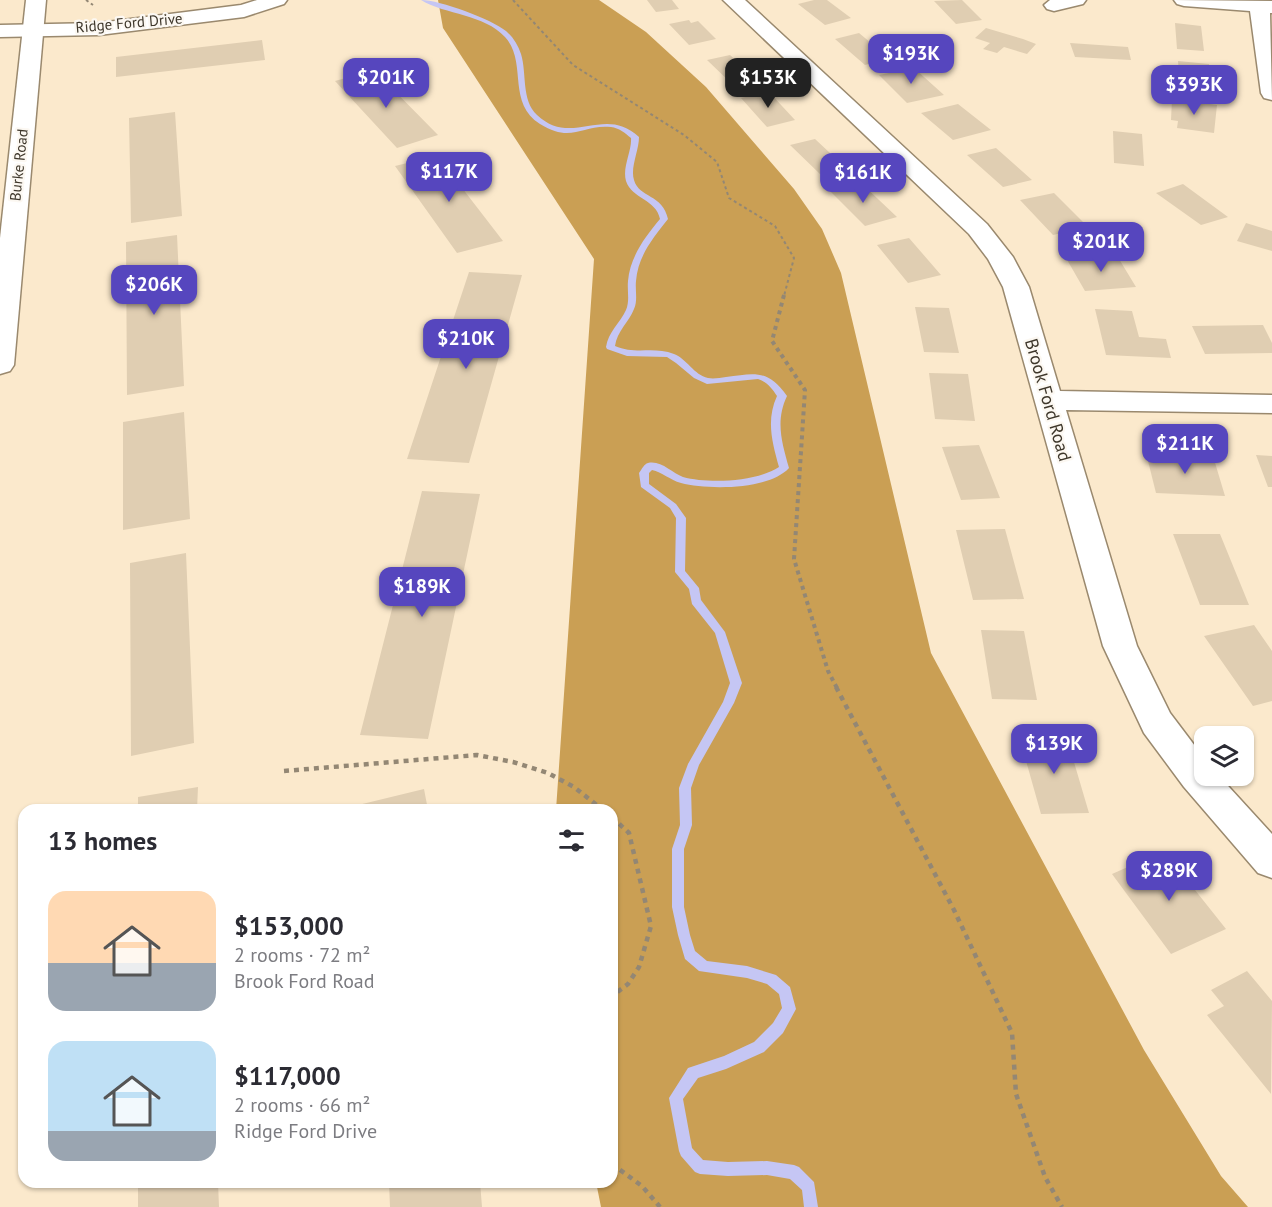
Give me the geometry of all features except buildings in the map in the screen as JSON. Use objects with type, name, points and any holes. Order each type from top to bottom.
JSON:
[{"type":"street","name":"Burke Road","points":[[0,365],[36,0]]},
{"type":"street","name":"Ridge Ford Drive","points":[[33,28],[99,12],[194,0]]},
{"type":"street","name":"Ridge Ford Drive","points":[[33,28],[99,29],[244,11],[278,0]]},
{"type":"street","name":"Brook Ford Road","points":[[733,0],[978,229],[1000,256],[1016,288],[1120,646],[1157,723],[1197,776],[1272,861]]},
{"type":"street","points":[[1054,5],[1076,0]]},
{"type":"street","points":[[1184,0],[1265,6],[1272,93]]},
{"type":"street","points":[[0,31],[33,28]]},
{"type":"street","points":[[1049,400],[1272,404]]},
{"type":"path","points":[[513,0],[573,65],[684,135],[717,162],[729,198],[775,226],[794,258],[772,342],[805,390],[794,559],[828,671],[954,910],[1012,1033],[1016,1094],[1045,1177],[1062,1207]]},
{"type":"path","points":[[284,771],[477,755],[508,759],[539,768],[570,783],[596,804]]},
{"type":"path","points":[[618,822],[628,830],[652,924],[646,950],[636,975],[618,993]]},
{"type":"path","points":[[618,1168],[642,1186],[660,1207]]},
{"type":"shaded area","points":[[438,0],[599,0],[646,32],[706,87],[794,189],[822,229],[841,273],[931,653],[1144,1050],[1221,1176],[1248,1207],[601,1207],[597,1188],[618,1188],[618,804],[556,804],[594,259],[443,28]]},
{"type":"waterway","points":[[424,0],[479,19],[506,34],[517,54],[525,101],[529,110],[540,121],[564,131],[612,125],[635,137],[629,173],[631,183],[639,193],[660,206],[664,219],[639,254],[632,280],[631,307],[613,336],[610,347],[634,354],[669,355],[707,381],[758,376],[775,385],[782,396],[775,414],[775,431],[784,468],[775,474],[736,483],[707,483],[683,480],[649,466],[644,473],[644,485],[673,506],[681,518],[680,572],[694,588],[696,601],[720,632],[736,683],[728,703],[694,764],[685,788],[686,825],[678,849],[678,907],[684,935],[690,955],[704,967],[747,972],[771,979],[785,991],[789,1009],[778,1028],[759,1047],[726,1062],[693,1073],[676,1098],[686,1151],[700,1167],[767,1168],[794,1172],[809,1187],[811,1207]]}]
